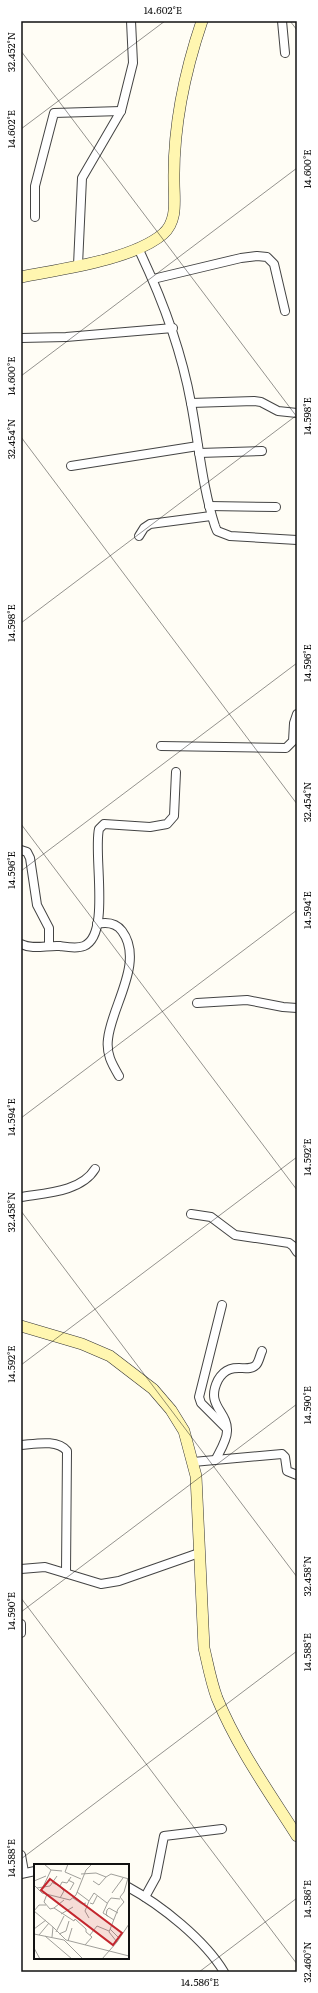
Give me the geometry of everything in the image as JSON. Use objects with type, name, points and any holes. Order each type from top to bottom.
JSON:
[{"type":"street","points":[[78,265],[82,178],[121,111],[133,63],[131,21]]},
{"type":"street","points":[[21,277],[118,256],[138,248],[164,233],[172,221],[174,210],[174,148],[177,118],[191,54],[202,21]]},
{"type":"street","points":[[282,21],[284,53]]},
{"type":"street","points":[[35,217],[35,186],[54,113],[121,111]]},
{"type":"street","points":[[138,248],[153,279],[173,328],[192,403],[203,486],[211,516],[217,531],[223,535],[297,540]]},
{"type":"street","points":[[153,279],[241,258],[256,256],[267,257],[274,264],[286,311]]},
{"type":"street","points":[[21,338],[66,337],[173,328]]},
{"type":"street","points":[[192,403],[254,401],[261,402],[278,411],[297,414]]},
{"type":"street","points":[[71,466],[199,449],[262,451]]},
{"type":"street","points":[[209,506],[276,507]]},
{"type":"street","points":[[139,536],[144,528],[150,524],[211,516]]},
{"type":"street","points":[[162,746],[286,748],[293,741],[294,723],[297,714]]},
{"type":"street","points":[[21,944],[33,948],[49,946],[83,947],[95,937],[99,890],[99,829],[104,824],[150,827],[167,824],[174,816],[176,772]]},
{"type":"street","points":[[21,850],[27,852],[30,858],[37,905],[49,928],[49,946]]},
{"type":"street","points":[[97,924],[108,923],[119,928],[124,934],[130,955],[128,970],[108,1038],[107,1052],[119,1076]]},
{"type":"street","points":[[197,1003],[247,1000],[283,1007],[297,1008]]},
{"type":"street","points":[[21,1197],[58,1191],[79,1183],[91,1175],[95,1169]]},
{"type":"street","points":[[191,1214],[211,1217],[235,1235],[289,1243],[297,1252]]},
{"type":"street","points":[[222,1305],[199,1397],[201,1403],[228,1430]]},
{"type":"street","points":[[21,1326],[89,1346],[110,1356],[153,1389],[171,1410],[184,1431],[196,1476],[204,1648],[210,1675],[217,1699],[243,1749],[297,1836]]},
{"type":"street","points":[[216,1460],[228,1430],[227,1424],[214,1398],[214,1391],[218,1380],[224,1371],[231,1368],[252,1367],[256,1365],[262,1351]]},
{"type":"street","points":[[21,1445],[54,1444],[64,1447],[67,1451],[66,1573]]},
{"type":"street","points":[[193,1462],[282,1454],[285,1456],[287,1471],[297,1475]]},
{"type":"street","points":[[21,1569],[45,1567],[101,1584],[119,1581],[199,1553]]},
{"type":"street","points":[[21,1624],[21,1633]]},
{"type":"street","points":[[145,1897],[156,1877],[164,1836],[222,1829]]},
{"type":"street","points":[[21,1855],[23,1873],[34,1871]]},
{"type":"street","points":[[129,1888],[145,1897],[207,1949],[224,1972]]}]
